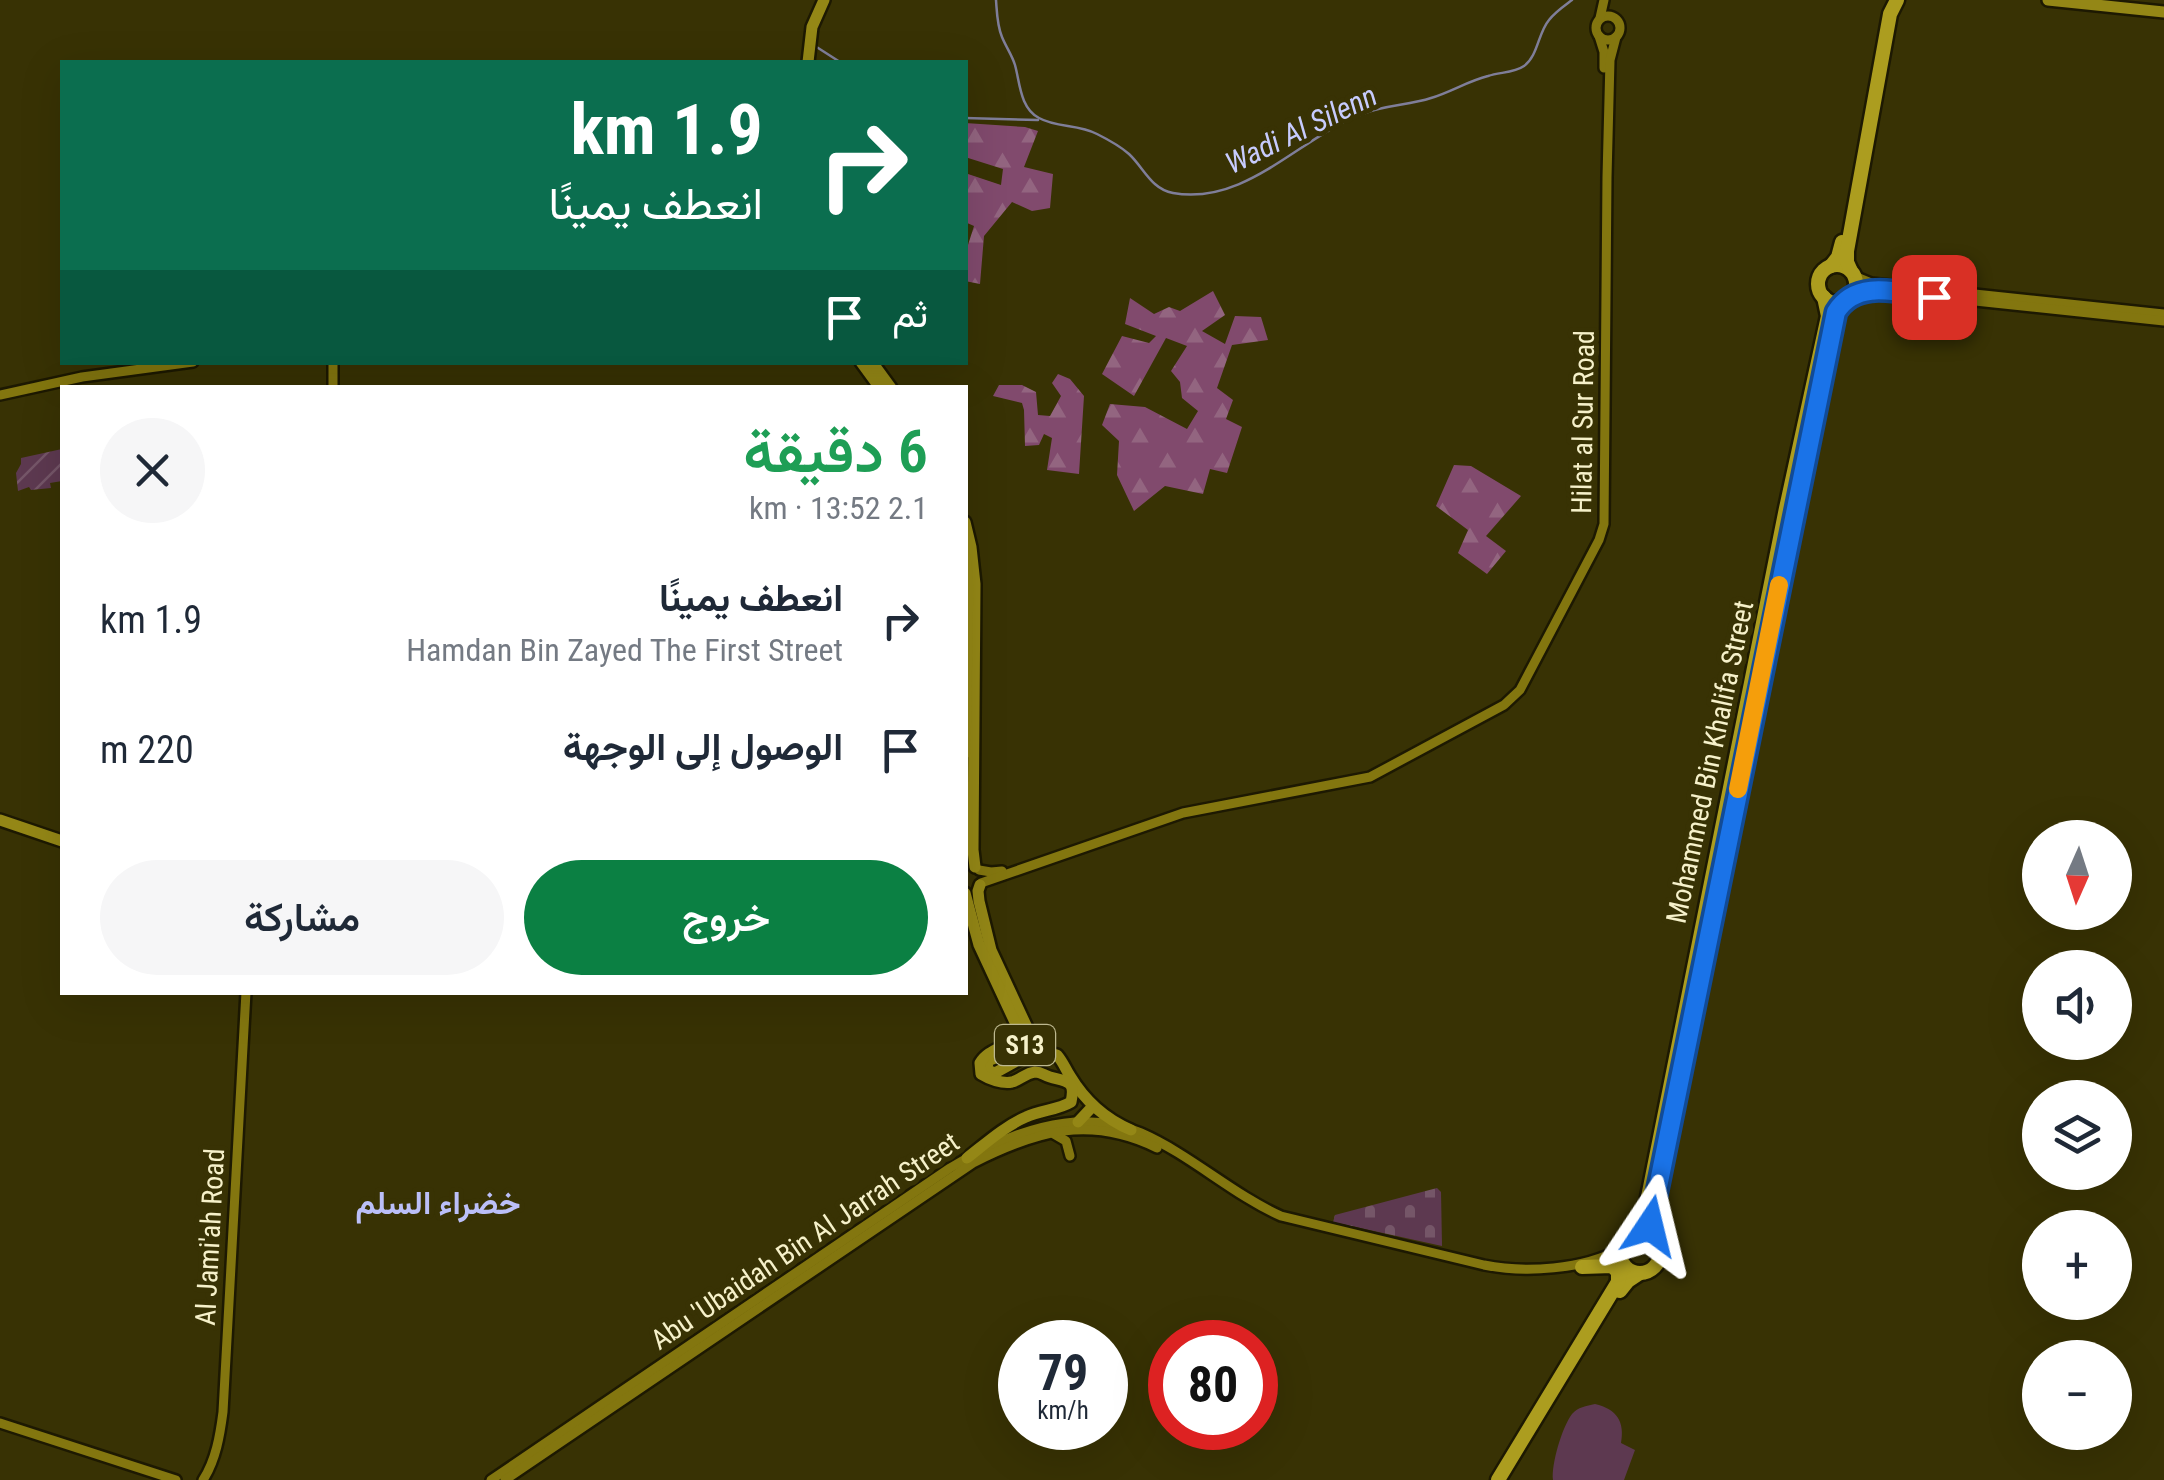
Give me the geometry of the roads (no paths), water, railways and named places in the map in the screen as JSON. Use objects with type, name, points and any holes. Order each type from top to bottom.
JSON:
[{"type":"highway","points":[[1882,0],[1843,238],[1838,257],[1819,282],[1824,297],[1832,302],[1849,298],[1856,284],[1847,251],[1890,14],[1897,0]]},
{"type":"highway","points":[[1831,266],[1842,266],[1853,274]]},
{"type":"highway","name":"Mohammed Bin Khalifa Street","points":[[1631,1234],[1642,1222],[1646,1206],[1828,316],[1824,297]]},
{"type":"highway","name":"Mohammed Bin Khalifa Street","points":[[1654,1239],[1651,1220],[1834,317],[1849,298]]},
{"type":"highway","points":[[1643,1233],[1654,1239],[1660,1258],[1652,1269],[1624,1284],[1502,1480],[1618,1282],[1624,1240],[1631,1234],[1643,1233]]},
{"type":"highway","points":[[1621,1259],[1630,1271],[1640,1274]]},
{"type":"highway","points":[[1582,1267],[1612,1266],[1618,1272],[1618,1282]]},
{"type":"main road","points":[[801,60],[801,42],[815,0]]},
{"type":"main road","points":[[808,60],[812,27],[824,0]]},
{"type":"main road","points":[[1607,0],[1620,27],[1616,38],[1605,40],[1599,36],[1596,25],[1607,0]]},
{"type":"main road","points":[[2048,0],[2164,12]]},
{"type":"main road","points":[[2123,0],[2164,4]]},
{"type":"main road","points":[[1600,18],[1615,18]]},
{"type":"main road","name":"Hilat al Sur Road","points":[[976,874],[1002,871],[1180,808],[1368,772],[1499,702],[1510,692],[1599,523],[1604,59],[1599,36]]},
{"type":"main road","name":"Hilat al Sur Road","points":[[976,874],[1183,813],[1370,777],[1504,705],[1520,690],[1604,524],[1607,177],[1610,60],[1616,38]]},
{"type":"main road","points":[[1853,274],[1871,284],[2164,317]]},
{"type":"main road","points":[[1849,298],[1871,290],[2164,317]]},
{"type":"main road","points":[[0,392],[79,382],[156,365]]},
{"type":"main road","points":[[0,392],[99,367],[156,365],[182,371]]},
{"type":"main road","points":[[864,365],[882,385]]},
{"type":"main road","name":"S13","points":[[968,534],[976,584],[973,850],[978,901],[988,942],[1020,1031],[1016,1040],[984,1056],[980,1063],[982,1074],[1009,1083],[1039,1072],[1067,1081],[1078,1094]]},
{"type":"main road","points":[[0,823],[60,842]]},
{"type":"main road","name":"S13","points":[[968,903],[979,945],[1030,1031],[1030,1040],[1024,1046],[990,1060],[987,1070],[995,1073],[1042,1050],[1060,1057],[1078,1094]]},
{"type":"main road","name":"Al Jami'ah Road","points":[[203,1480],[218,1444],[224,1412],[249,995]]},
{"type":"main road","name":"Al Jami'ah Road","points":[[212,1480],[228,1416],[249,995]]},
{"type":"main road","points":[[967,1158],[1022,1118],[1063,1107],[1078,1094],[1113,1122],[1132,1130]]},
{"type":"main road","points":[[1074,1126],[1093,1106]]},
{"type":"main road","name":"Abu 'Ubaidah Bin Al Jarrah Street","points":[[492,1480],[967,1158],[1035,1128],[1103,1124],[1132,1130],[1267,1210],[1306,1224],[1484,1265],[1516,1270],[1559,1267],[1603,1257],[1621,1259]]},
{"type":"main road","name":"Abu 'Ubaidah Bin Al Jarrah Street","points":[[505,1480],[973,1162],[1042,1134],[1074,1126],[1147,1144],[1258,1212],[1304,1230],[1490,1272],[1532,1275],[1621,1259]]},
{"type":"main road","points":[[1042,1134],[1064,1138],[1070,1156]]},
{"type":"main road","points":[[0,1426],[161,1480]]},
{"type":"main road","points":[[0,1426],[176,1480]]},
{"type":"main road","points":[[527,1465],[549,1466],[559,1444]]},
{"type":"waterway","name":"Wadi Al Silenn","points":[[996,0],[1000,32],[1014,61],[1024,102],[1033,114],[1109,140],[1129,154],[1153,183],[1165,191],[1200,194],[1249,179],[1365,113],[1438,96],[1481,78],[1520,68],[1529,62],[1549,20],[1572,0]]},
{"type":"waterway","points":[[815,46],[837,60]]},
{"type":"waterway","points":[[968,118],[1038,120]]},
{"type":"district","name":"خضراء السلم","points":[[438,1203]]}]
